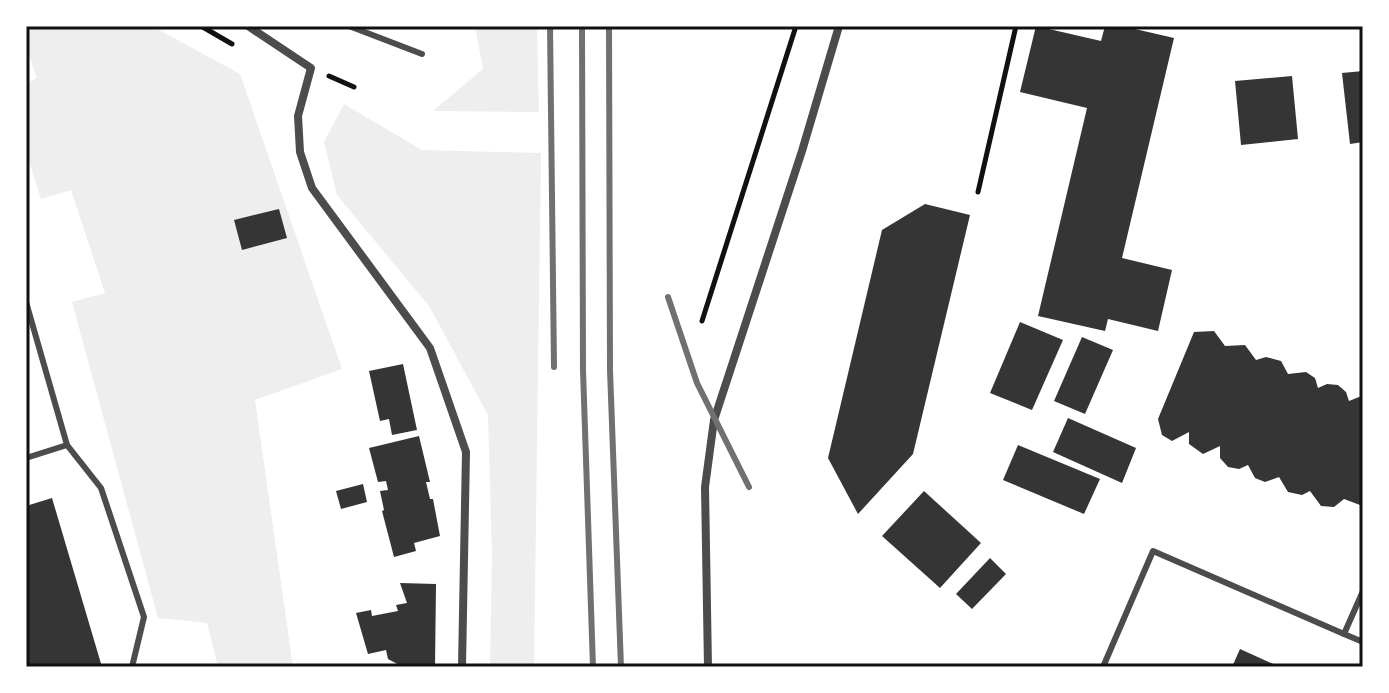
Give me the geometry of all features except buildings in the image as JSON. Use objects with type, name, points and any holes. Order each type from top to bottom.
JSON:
[{"type":"street","points":[[248,26],[311,68],[298,116],[300,152],[312,188],[430,348],[466,452],[462,667]]},
{"type":"street","points":[[708,667],[705,487],[714,420],[802,151],[839,26]]},
{"type":"lane","points":[[349,26],[422,54]]},
{"type":"lane","points":[[26,302],[67,445],[101,488],[144,617],[132,667]]},
{"type":"lane","points":[[26,458],[67,445]]},
{"type":"lane","points":[[1103,667],[1153,551],[1363,642]]},
{"type":"lane","points":[[1344,634],[1363,591]]},
{"type":"path","points":[[702,321],[796,26]]},
{"type":"path","points":[[978,192],[1016,26]]},
{"type":"shaded area","points":[[26,26],[152,26],[240,74],[342,369],[255,400],[293,667],[218,667],[207,623],[158,618],[72,302],[105,293],[71,190],[41,199],[26,152],[26,83],[37,78],[26,47]]},
{"type":"shaded area","points":[[475,26],[537,26],[539,112],[433,111],[483,69]]},
{"type":"shaded area","points":[[344,104],[422,150],[541,153],[534,667],[490,667],[492,555],[488,415],[429,306],[337,195],[324,142]]},
{"type":"railway","points":[[550,26],[554,367]]},
{"type":"railway","points":[[582,26],[583,370],[593,667]]},
{"type":"railway","points":[[609,26],[610,370],[621,667]]},
{"type":"railway","points":[[668,297],[697,383],[749,487]]}]
